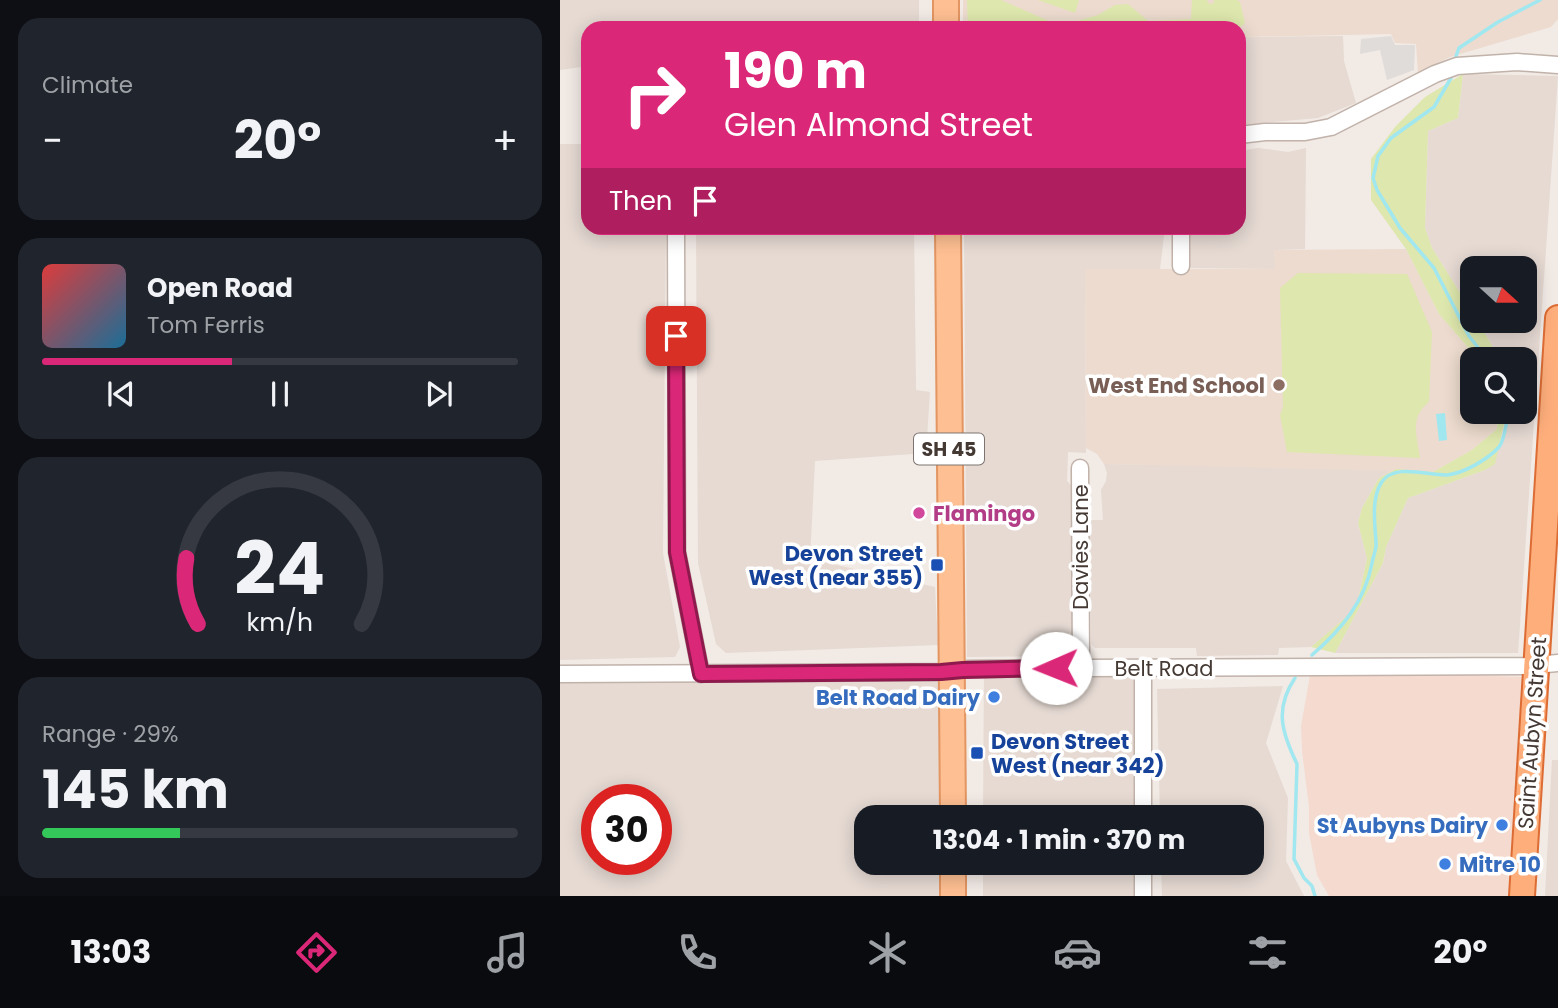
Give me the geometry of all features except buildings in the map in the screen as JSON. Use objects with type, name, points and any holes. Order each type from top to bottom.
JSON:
[{"type":"highway","name":"Saint Aubyn Street","points":[[1522,896],[1547,664],[1558,318]]},
{"type":"main road","points":[[946,0],[946,21]]},
{"type":"main road","name":"SH 45","points":[[947,235],[953,805]]},
{"type":"main road","points":[[953,875],[953,896]]},
{"type":"street","points":[[1246,134],[1305,132],[1331,127],[1435,74],[1457,66],[1517,62],[1558,65]]},
{"type":"street","points":[[676,235],[677,552],[701,674]]},
{"type":"street","points":[[1181,235],[1181,266]]},
{"type":"street","name":"Davies Lane","points":[[1080,468],[1081,667]]},
{"type":"street","name":"Belt Road","points":[[560,674],[1547,664]]},
{"type":"street","points":[[1143,668],[1143,805]]},
{"type":"street","points":[[1143,875],[1143,896]]},
{"type":"shaded area","points":[[560,0],[919,0],[919,21],[581,21],[581,67],[560,70]]},
{"type":"shaded area","points":[[963,0],[1558,0],[1558,19],[1551,27],[1450,57],[1418,73],[1416,44],[1395,43],[1391,34],[1246,37],[1246,21],[963,21]]},
{"type":"shaded area","points":[[1343,36],[1344,61],[1356,103],[1318,118],[1246,124],[1246,37]]},
{"type":"shaded area","points":[[1391,36],[1395,45],[1415,45],[1414,70],[1387,80],[1380,50],[1360,54],[1361,39]]},
{"type":"shaded area","points":[[1463,74],[1558,76],[1537,379],[1537,347],[1493,347],[1485,333],[1537,333],[1537,256],[1460,256],[1460,293],[1432,248],[1425,228],[1428,131],[1458,118]]},
{"type":"shaded area","points":[[560,144],[581,144],[581,235],[666,235],[663,553],[680,647],[675,657],[560,660]]},
{"type":"shaded area","points":[[1258,148],[1288,152],[1306,148],[1305,249],[1274,250],[1276,269],[1190,268],[1190,235],[1246,235],[1246,150]]},
{"type":"shaded area","points":[[696,235],[914,235],[916,390],[930,392],[926,453],[815,461],[810,559],[935,587],[938,645],[726,653],[716,644],[698,563]]},
{"type":"shaded area","points":[[964,235],[1164,235],[1160,269],[1085,270],[1086,453],[1068,452],[1067,481],[1071,485],[1071,527],[1074,529],[1072,656],[967,657]]},
{"type":"shaded area","name":"West End School","points":[[1406,249],[1439,314],[1468,347],[1460,347],[1460,424],[1498,424],[1497,429],[1472,450],[1433,472],[1104,464],[1097,454],[1086,448],[1085,269],[1275,269],[1274,250]]},
{"type":"shaded area","points":[[1505,424],[1534,424],[1518,653],[1335,653],[1383,563],[1386,547],[1408,498],[1485,470],[1500,448]]},
{"type":"shaded area","points":[[1104,464],[1396,469],[1379,478],[1362,508],[1358,523],[1367,558],[1357,605],[1345,618],[1311,647],[1279,648],[1278,655],[1197,656],[1196,648],[1095,648],[1091,644],[1090,520],[1103,520],[1101,490],[1107,473]]},
{"type":"shaded area","points":[[1311,670],[1523,677],[1511,896],[1329,896],[1317,875],[1309,833],[1309,807],[1302,751],[1301,726]]},
{"type":"shaded area","points":[[984,672],[1138,672],[1138,805],[983,805]]},
{"type":"shaded area","points":[[930,675],[939,682],[940,805],[854,805],[854,875],[940,875],[940,896],[560,896],[560,682]]},
{"type":"shaded area","points":[[1283,686],[1266,743],[1288,798],[1286,861],[1304,896],[1162,896],[1161,875],[1264,875],[1264,805],[1160,805],[1157,689]]},
{"type":"shaded area","points":[[1552,760],[1558,760],[1558,896],[1545,896]]},
{"type":"shaded area","points":[[983,875],[1137,875],[1137,896],[983,896]]},
{"type":"green space","points":[[967,0],[1001,0],[1049,21],[968,21]]},
{"type":"green space","points":[[1038,0],[1079,0],[1075,13]]},
{"type":"green space","points":[[1192,0],[1207,0],[1209,4],[1214,3],[1214,0],[1240,2],[1245,21],[1148,21],[1191,19]]},
{"type":"green space","points":[[1128,4],[1148,21],[1077,21],[1098,15],[1115,5]]},
{"type":"green space","points":[[1463,74],[1458,118],[1428,131],[1425,228],[1432,248],[1460,293],[1460,333],[1485,333],[1493,347],[1468,347],[1439,314],[1406,249],[1371,200],[1371,159],[1395,127],[1425,97]]},
{"type":"green space","points":[[1298,273],[1407,274],[1432,332],[1429,402],[1419,414],[1416,427],[1420,458],[1287,452],[1280,415],[1283,407],[1280,288]]},
{"type":"green space","points":[[1498,424],[1504,424],[1495,464],[1408,498],[1386,547],[1383,563],[1335,653],[1311,647],[1357,605],[1367,558],[1358,523],[1362,508],[1379,478],[1396,469],[1433,472],[1472,450],[1497,429]]},
{"type":"water","points":[[1445,413],[1447,440],[1439,441],[1436,414]]},
{"type":"waterway","points":[[1455,59],[1459,48],[1498,22],[1540,0]]},
{"type":"waterway","points":[[1451,78],[1434,107],[1391,138],[1378,156],[1373,178],[1377,190],[1400,228],[1434,268],[1469,336],[1478,347]]},
{"type":"waterway","points":[[1312,655],[1351,614],[1364,590],[1376,547],[1375,504],[1381,483],[1394,473],[1447,475],[1461,472],[1488,457],[1499,447],[1506,424]]},
{"type":"waterway","points":[[1295,678],[1288,689],[1282,711],[1287,742],[1297,764],[1294,859],[1304,878],[1312,886],[1315,896]]},
{"type":"place","name":"West End School","points":[[1279,385]]},
{"type":"place","name":"Flamingo","points":[[919,513]]},
{"type":"place","name":"Devon Street West (near 355)","points":[[937,565]]},
{"type":"place","name":"Belt Road Dairy","points":[[994,697]]},
{"type":"place","name":"Devon Street West (near 342)","points":[[977,753]]},
{"type":"place","name":"St Aubyns Dairy","points":[[1502,825]]},
{"type":"place","name":"Mitre 10","points":[[1445,864]]},
{"type":"route","points":[[676,336],[677,552],[701,674],[1056,668]]}]
